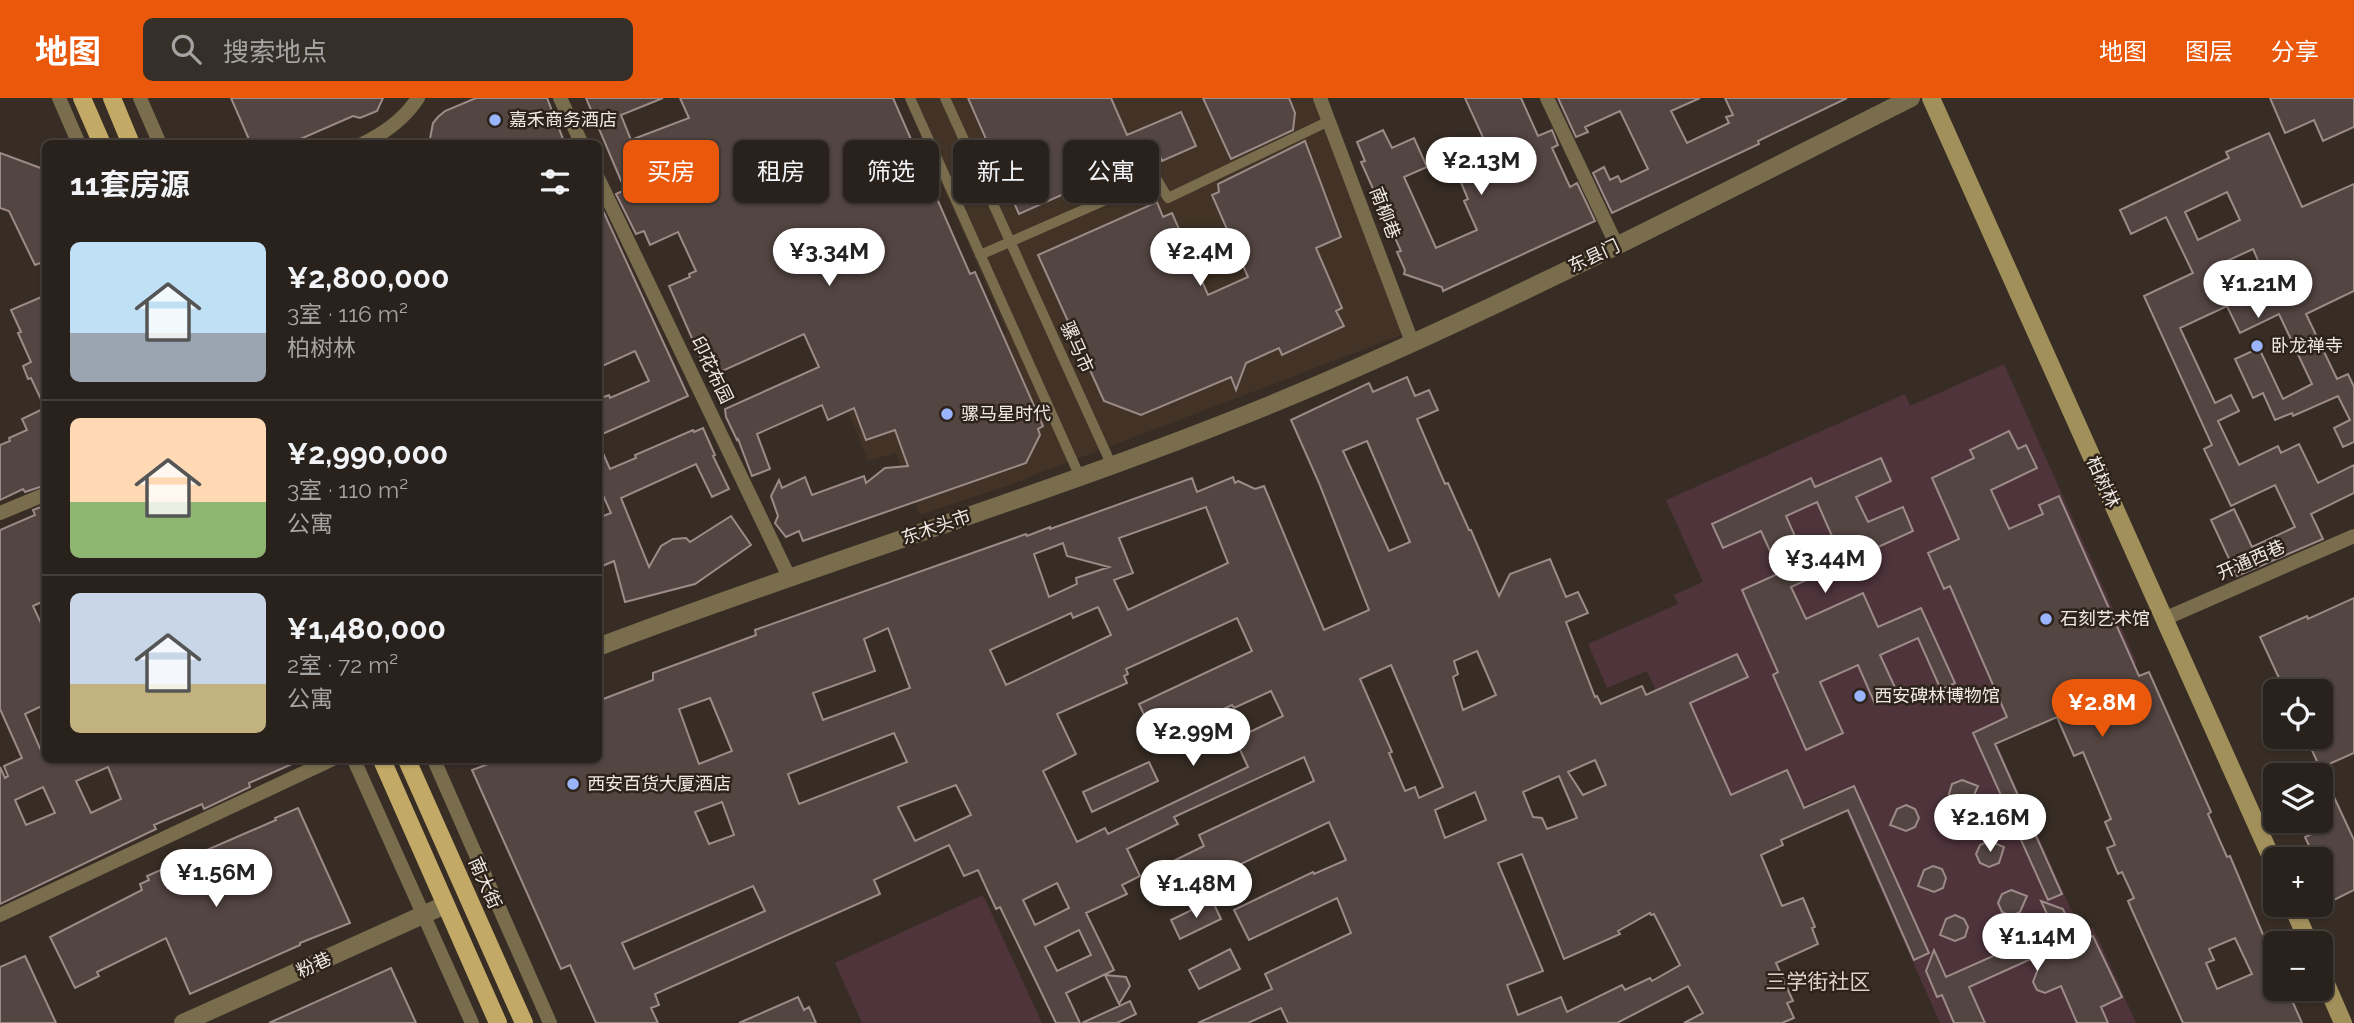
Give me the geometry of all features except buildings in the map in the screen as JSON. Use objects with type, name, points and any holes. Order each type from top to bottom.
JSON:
[{"type":"main road","points":[[82,98],[100,140]]},
{"type":"main road","points":[[112,98],[129,140]]},
{"type":"main road","name":"柏树林","points":[[1931,98],[2266,847]]},
{"type":"main road","points":[[383,763],[498,1023]]},
{"type":"main road","name":"南大街","points":[[408,763],[524,1023]]},
{"type":"main road","points":[[2333,1000],[2343,1023]]},
{"type":"street","points":[[59,98],[77,140]]},
{"type":"street","points":[[140,98],[158,140]]},
{"type":"street","points":[[370,140],[410,111],[418,98]]},
{"type":"street","points":[[560,98],[580,140]]},
{"type":"street","points":[[910,98],[1080,477]]},
{"type":"street","name":"骡马市","points":[[945,98],[1112,466]]},
{"type":"street","name":"南柳巷","points":[[1320,98],[1412,342]]},
{"type":"street","points":[[1547,98],[1616,246]]},
{"type":"street","name":"东县门","points":[[1272,403],[1412,342],[1616,246],[1911,98]]},
{"type":"street","points":[[981,255],[1156,178],[1168,198],[1329,121]]},
{"type":"street","name":"印花布园","points":[[602,186],[790,579]]},
{"type":"street","name":"东木头市","points":[[602,646],[1112,466],[1272,403]]},
{"type":"street","points":[[0,513],[42,496]]},
{"type":"street","name":"开通西巷","points":[[2164,619],[2354,536]]},
{"type":"street","points":[[0,915],[325,763]]},
{"type":"street","points":[[355,763],[472,1023]]},
{"type":"street","points":[[434,763],[550,1023]]},
{"type":"street","name":"粉巷","points":[[183,1023],[445,905]]},
{"type":"shaded area","points":[[904,98],[1319,98],[1409,332],[1009,485],[920,515],[896,453],[868,461],[845,404],[1007,333],[939,178],[939,140],[922,140]]},
{"type":"shaded area","name":"西安碑林博物馆","points":[[2004,364],[2137,663],[1989,726],[2081,932],[2093,927],[2136,1023],[1940,1023],[1837,791],[1803,806],[1798,794],[1718,830],[1647,671],[1607,688],[1588,644],[1678,604],[1674,595],[1703,582],[1666,500],[1905,394],[1910,406]]},
{"type":"shaded area","points":[[983,895],[1042,1023],[862,1023],[835,963]]},
{"type":"place","name":"嘉禾商务酒店","points":[[495,120]]},
{"type":"place","name":"卧龙禅寺","points":[[2257,346]]},
{"type":"place","name":"骡马星时代","points":[[947,414]]},
{"type":"place","name":"石刻艺术馆","points":[[2046,619]]},
{"type":"place","name":"西安碑林博物馆","points":[[1860,696]]},
{"type":"place","name":"西安百货大厦酒店","points":[[573,784]]},
{"type":"district","name":"三学街社区","points":[[1818,982]]}]
